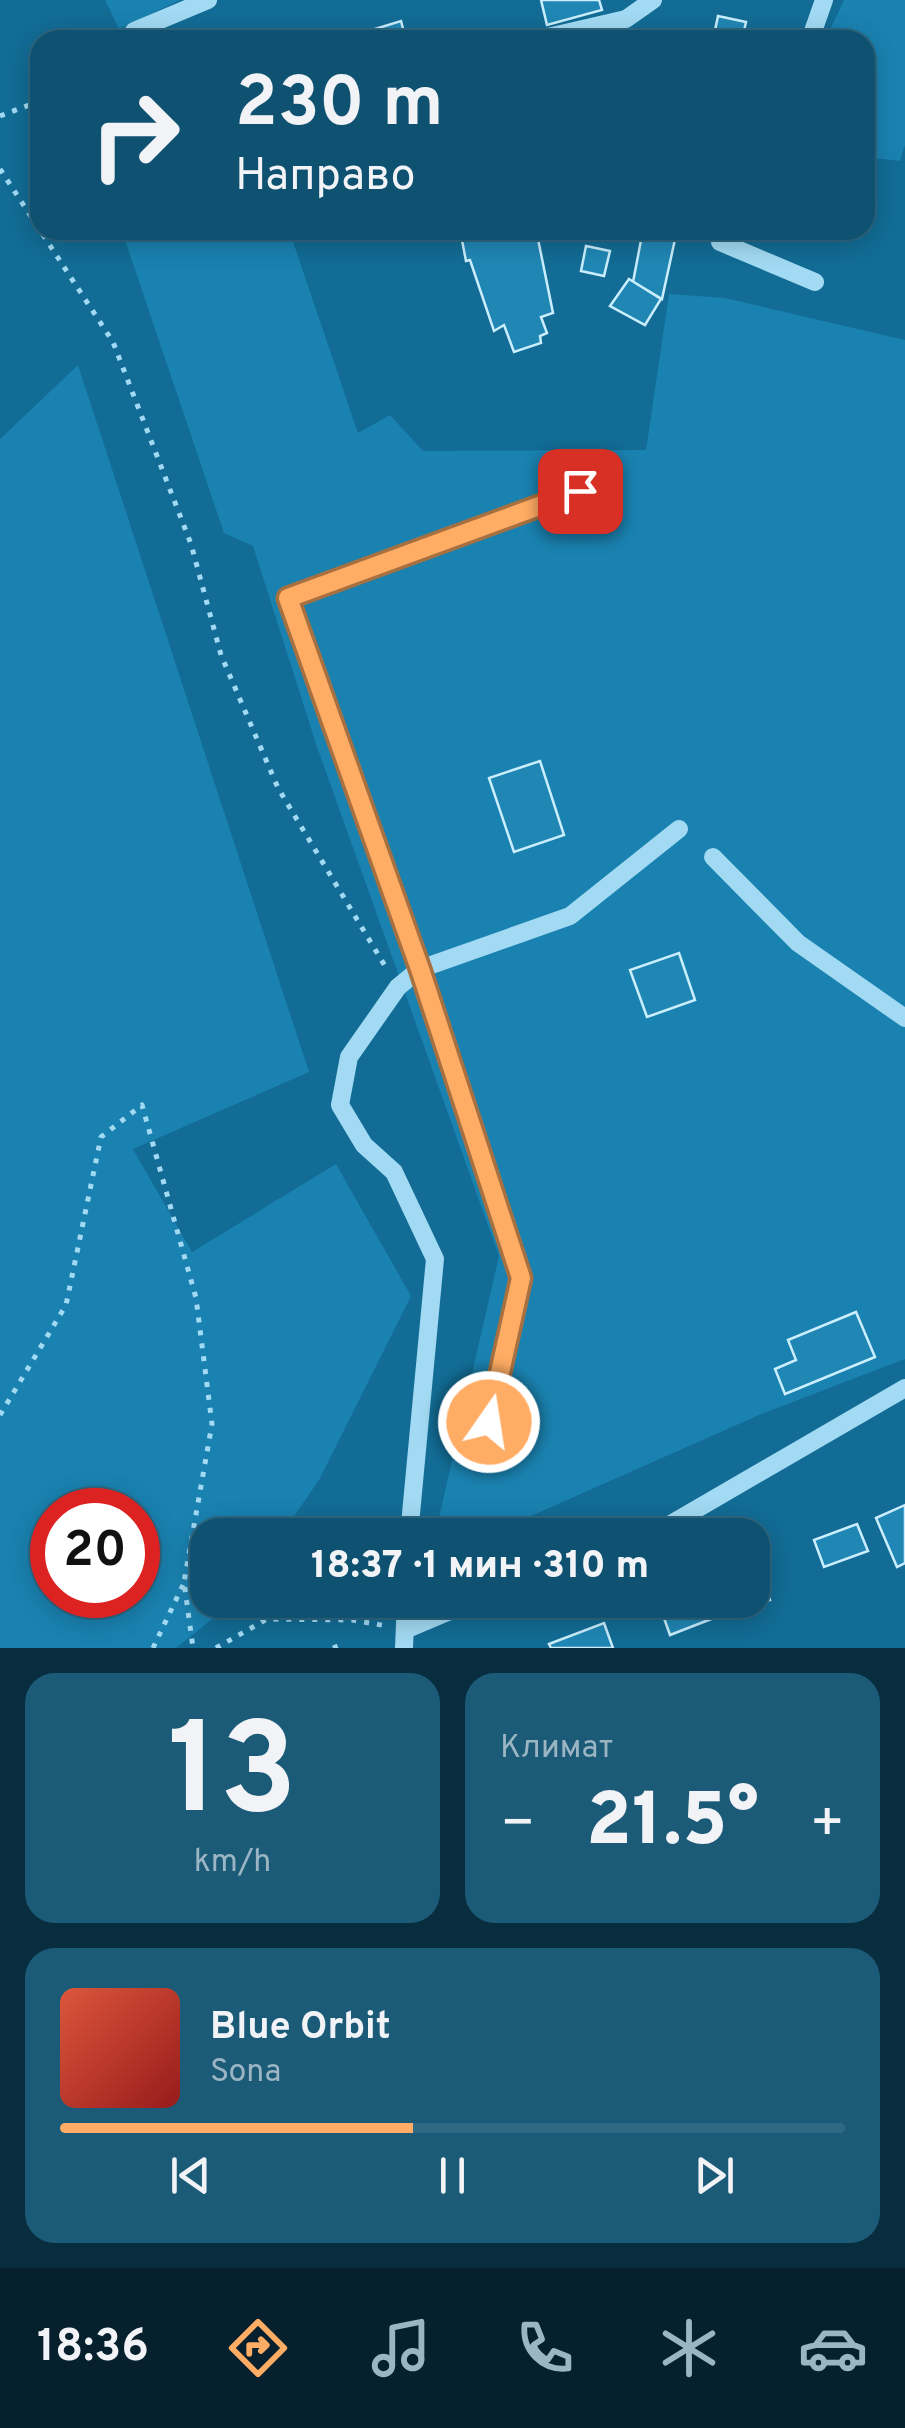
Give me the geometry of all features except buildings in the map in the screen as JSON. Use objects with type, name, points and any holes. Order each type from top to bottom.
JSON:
[{"type":"street","points":[[139,30],[208,0]]},
{"type":"street","points":[[579,30],[626,19],[652,0]]},
{"type":"street","points":[[814,30],[824,0]]},
{"type":"street","points":[[596,30],[606,24]]},
{"type":"street","points":[[720,240],[815,282]]},
{"type":"street","points":[[481,1458],[521,1278],[420,969],[288,598],[580,491]]},
{"type":"street","points":[[411,1518],[435,1258],[394,1172],[364,1145],[340,1105],[349,1057],[398,987],[420,969],[570,916],[679,829]]},
{"type":"street","points":[[713,856],[798,943],[905,1018]]},
{"type":"street","points":[[681,1518],[905,1388]]},
{"type":"street","points":[[404,1639],[443,1618]]},
{"type":"path","points":[[0,116],[30,106]]},
{"type":"path","points":[[0,169],[30,215]]},
{"type":"path","points":[[46,240],[113,342],[191,544],[221,655],[278,788],[398,987]]},
{"type":"path","points":[[0,1415],[66,1305],[101,1136],[142,1105],[196,1298],[212,1424],[184,1582],[153,1648]]},
{"type":"path","points":[[184,1582],[193,1648]]},
{"type":"path","points":[[216,1648],[267,1620],[352,1620],[404,1639]]},
{"type":"shaded area","points":[[105,0],[180,0],[119,29]]},
{"type":"shaded area","points":[[844,0],[905,0],[905,145],[900,161],[875,158],[875,30],[830,30]]},
{"type":"shaded area","points":[[125,240],[292,240],[358,433],[390,415],[423,451],[646,450],[669,294],[725,298],[905,340],[905,1359],[759,1415],[526,1518],[439,1518],[499,1256],[317,747],[253,546],[224,533]]},
{"type":"shaded area","points":[[78,365],[309,1072],[133,1149],[192,1252],[336,1164],[411,1296],[319,1480],[293,1518],[190,1518],[190,1618],[214,1618],[176,1648],[0,1648],[0,439]]},
{"type":"route","points":[[489,1422],[521,1278],[420,969],[288,598],[580,491]]}]
